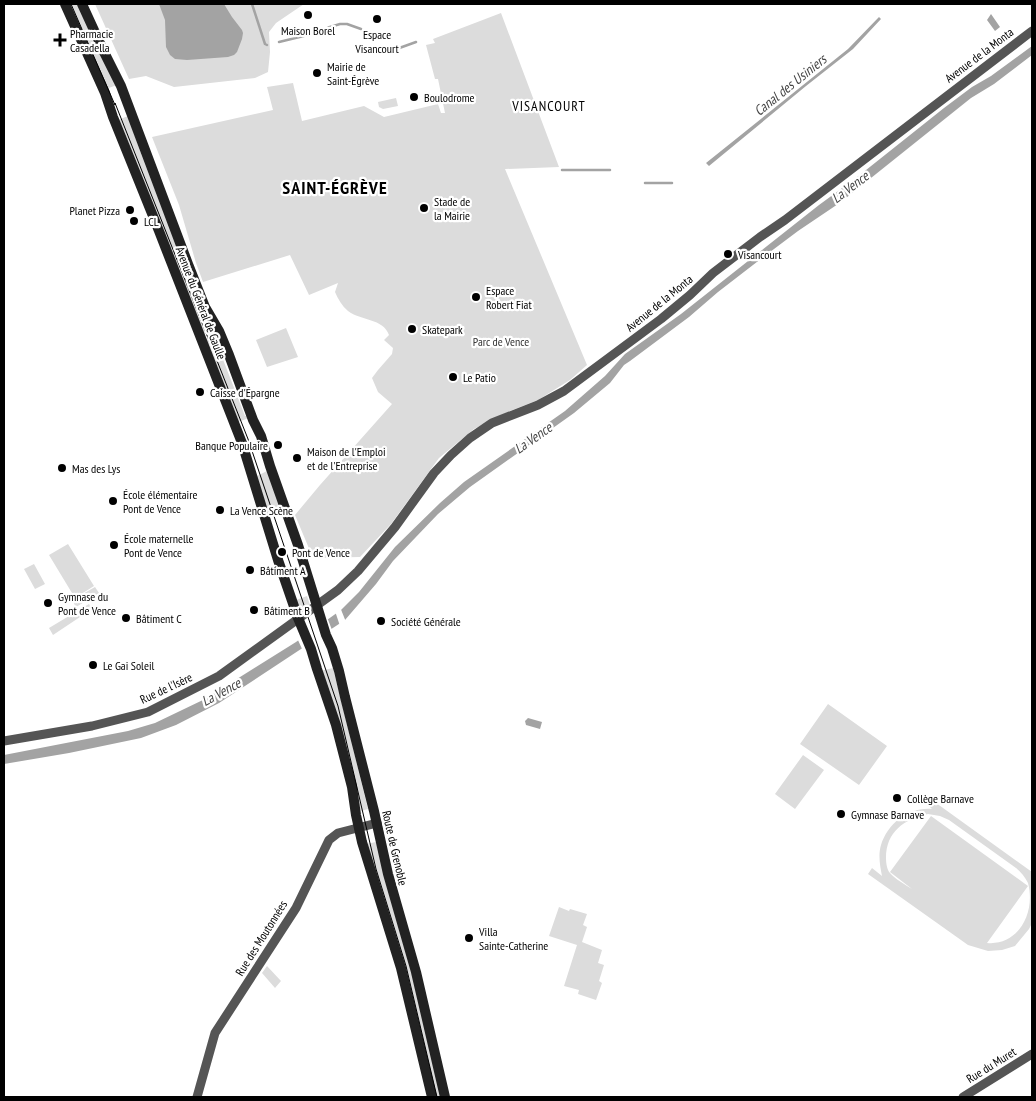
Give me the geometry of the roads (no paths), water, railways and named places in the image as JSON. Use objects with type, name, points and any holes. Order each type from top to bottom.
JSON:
[{"type":"main road","name":"Avenue du Général de Gaulle","points":[[65,4],[103,89],[236,426],[278,560],[300,622]]},
{"type":"main road","name":"Avenue du Général de Gaulle","points":[[82,4],[121,86],[198,290],[220,334],[261,436],[318,610]]},
{"type":"main road","name":"Route de Grenoble","points":[[318,610],[337,663],[396,905],[416,972],[446,1097]]},
{"type":"main road","points":[[300,622],[336,725],[352,787],[359,828],[401,968],[432,1097]]},
{"type":"street","name":"Avenue de la Monta","points":[[318,610],[358,571],[395,527],[434,473],[470,438],[492,423],[538,405],[564,391],[662,319],[713,273],[1032,31]]},
{"type":"street","name":"Rue de l'Isère","points":[[4,741],[92,726],[148,712],[219,676],[287,627],[300,622],[318,610]]},
{"type":"street","name":"Rue des Moutonnées","points":[[197,1097],[215,1033],[296,908],[329,840],[338,833],[377,823]]},
{"type":"street","name":"Rue du Muret","points":[[963,1097],[1032,1054]]},
{"type":"water","points":[[159,4],[224,4],[243,33],[237,52],[228,57],[175,59],[170,55],[166,47],[165,20]]},
{"type":"water","points":[[991,14],[1000,27],[995,31],[987,20]]},
{"type":"water","points":[[879,17],[881,19],[853,49],[709,166],[706,163],[848,49]]},
{"type":"water","name":"La Vence","points":[[1032,46],[1032,55],[994,84],[971,98],[841,202],[766,255],[689,317],[624,365],[610,383],[574,413],[470,487],[438,514],[393,561],[345,620],[219,703],[176,725],[141,738],[4,764],[4,755],[128,731],[155,723],[205,699],[296,642],[341,610],[359,592],[395,547],[464,482],[565,411],[605,376],[625,354],[681,314],[944,108]]},
{"type":"water","points":[[528,718],[542,722],[540,729],[526,725],[525,721]]},
{"type":"waterway","name":"Canal des Usiniers","points":[[252,4],[265,44],[267,45]]},
{"type":"waterway","name":"Canal des Usiniers","points":[[279,42],[316,33],[340,24],[347,24],[361,29]]},
{"type":"waterway","name":"Canal des Usiniers","points":[[389,50],[391,51],[416,42]]},
{"type":"waterway","name":"Canal des Usiniers","points":[[562,170],[610,170]]},
{"type":"waterway","name":"Canal des Usiniers","points":[[645,183],[672,183]]},
{"type":"tram line","points":[[71,4],[115,105],[115,103],[248,439],[338,706],[376,869],[406,966],[437,1097]]},
{"type":"place","name":"Maison Borel","points":[[308,15]]},
{"type":"place","name":"Espace Visancourt","points":[[377,19]]},
{"type":"place","name":"Pharmacie Casadella","points":[[60,40]]},
{"type":"place","name":"Mairie de Saint-Égrève","points":[[317,73]]},
{"type":"place","name":"Boulodrome","points":[[414,97]]},
{"type":"place","name":"Stade de la Mairie","points":[[424,208]]},
{"type":"place","name":"Planet Pizza","points":[[130,210]]},
{"type":"place","name":"LCL","points":[[134,221]]},
{"type":"place","name":"Visancourt","points":[[728,254]]},
{"type":"place","name":"Espace Robert Fiat","points":[[476,297]]},
{"type":"place","name":"Skatepark","points":[[412,329]]},
{"type":"place","name":"Le Patio","points":[[453,377]]},
{"type":"place","name":"Caisse d'Épargne","points":[[200,392]]},
{"type":"place","name":"Banque Populaire","points":[[278,445]]},
{"type":"place","name":"Maison de l'Emploi et de l'Entreprise","points":[[297,458]]},
{"type":"place","name":"Mas des Lys","points":[[62,468]]},
{"type":"place","name":"École élémentaire Pont de Vence","points":[[113,501]]},
{"type":"place","name":"La Vence Scène","points":[[220,510]]},
{"type":"place","name":"École maternelle Pont de Vence","points":[[114,545]]},
{"type":"place","name":"Pont de Vence","points":[[282,552]]},
{"type":"place","name":"Bâtiment A","points":[[250,570]]},
{"type":"place","name":"Gymnase du Pont de Vence","points":[[48,603]]},
{"type":"place","name":"Bâtiment B","points":[[254,610]]},
{"type":"place","name":"Bâtiment C","points":[[126,618]]},
{"type":"place","name":"Société Générale","points":[[381,621]]},
{"type":"place","name":"Le Gai Soleil","points":[[93,665]]},
{"type":"place","name":"Collège Barnave","points":[[897,798]]},
{"type":"place","name":"Gymnase Barnave","points":[[841,814]]},
{"type":"place","name":"Villa Sainte-Catherine","points":[[469,938]]},
{"type":"district","name":"VISANCOURT","points":[[549,106]]},
{"type":"district","name":"SAINT-ÉGRÈVE","points":[[335,187]]},
{"type":"park label","name":"Parc de Vence","points":[[501,341]]}]
